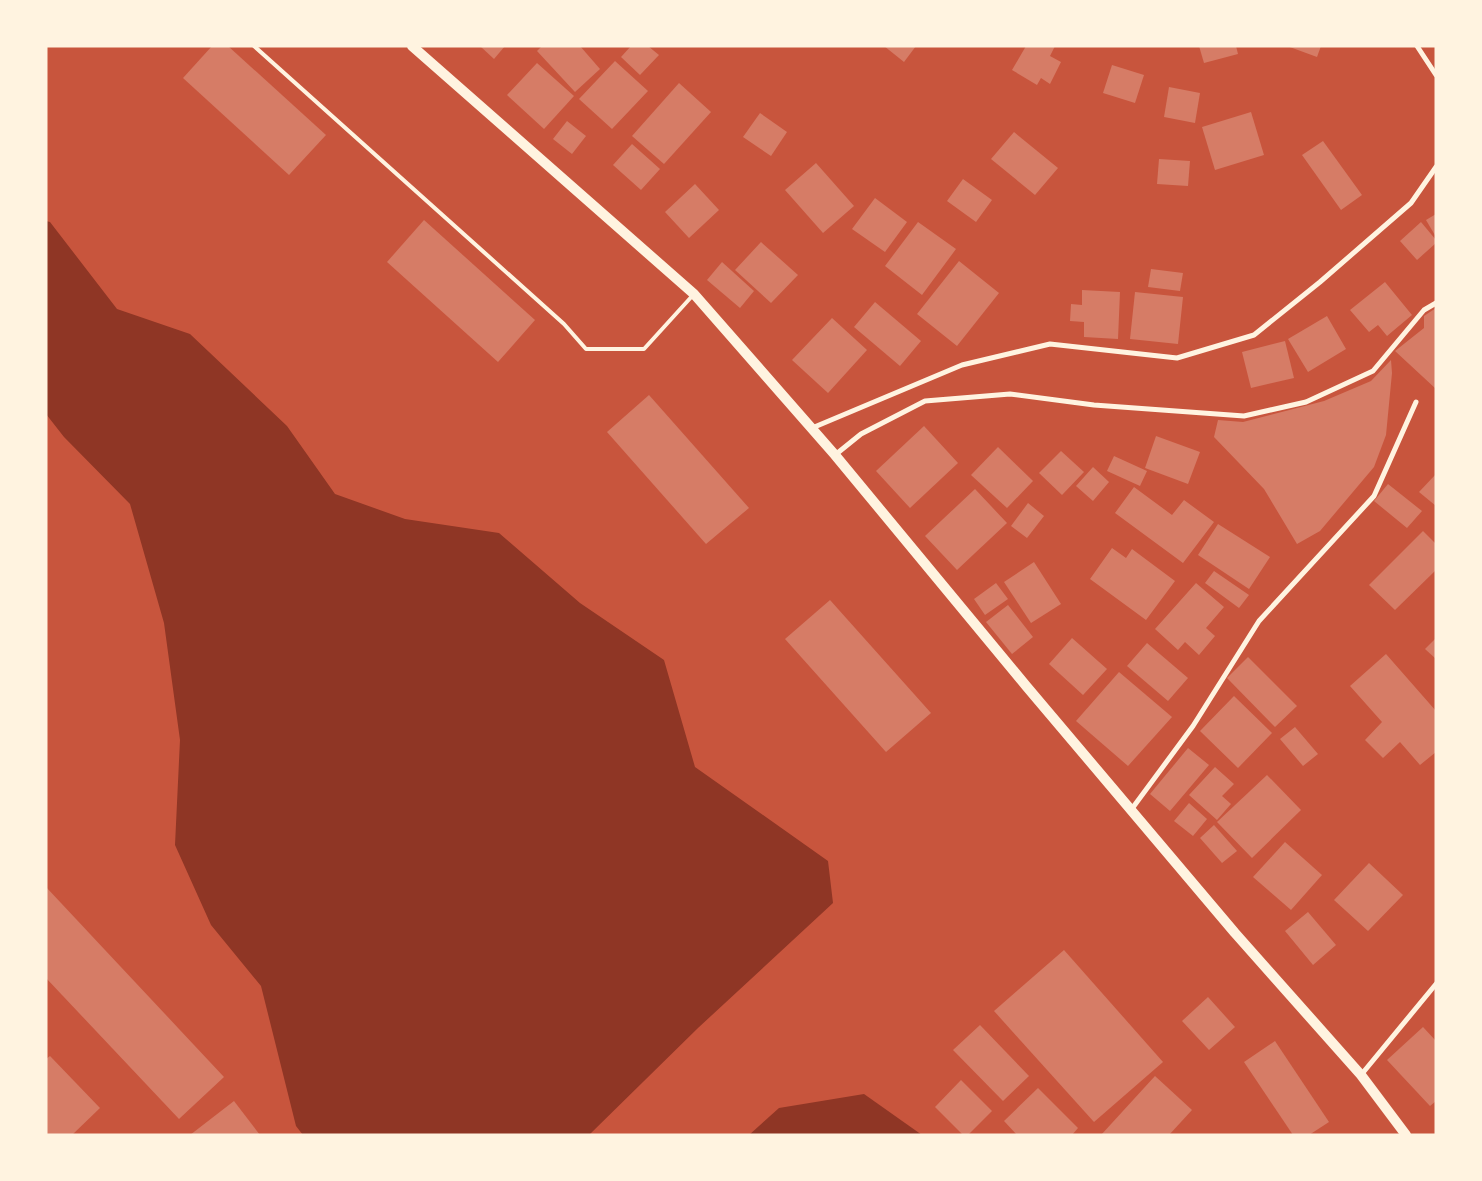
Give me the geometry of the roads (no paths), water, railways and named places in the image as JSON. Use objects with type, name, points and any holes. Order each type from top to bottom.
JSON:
[{"type":"main road","points":[[412,46],[694,294],[835,455],[1235,933],[1361,1075],[1406,1135]]},
{"type":"street","points":[[1417,46],[1436,75]]},
{"type":"street","points":[[811,429],[962,366],[1050,344],[1177,358],[1254,335],[1320,282],[1411,203],[1436,167]]},
{"type":"street","points":[[835,455],[861,434],[926,401],[1010,394],[1094,405],[1244,416],[1306,402],[1373,371],[1424,310],[1436,303]]},
{"type":"street","points":[[1132,810],[1193,726],[1259,621],[1374,496],[1416,402]]},
{"type":"street","points":[[1361,1075],[1436,984]]},
{"type":"lane","points":[[254,46],[564,324],[586,349],[644,349],[694,294]]}]
